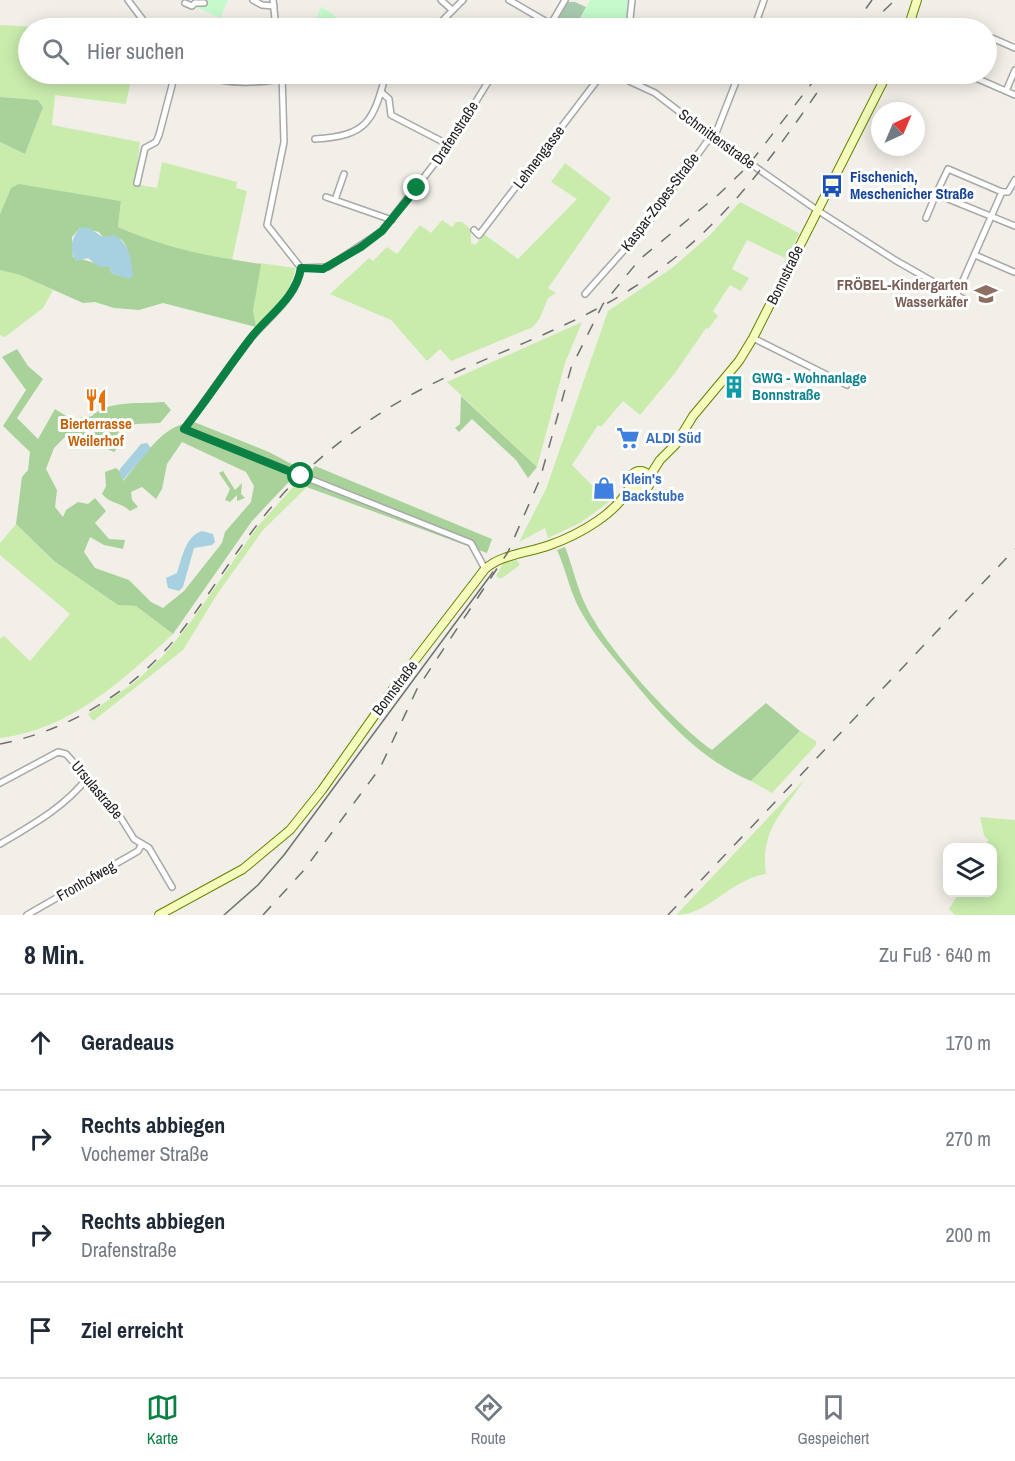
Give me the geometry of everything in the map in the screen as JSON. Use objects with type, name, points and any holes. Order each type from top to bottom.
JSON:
[{"type":"main road","points":[[911,18],[917,0]]},
{"type":"main road","name":"Bonnstraße","points":[[650,477],[660,460],[676,444],[681,433],[739,361],[753,338],[882,84]]},
{"type":"main road","name":"Bonnstraße","points":[[641,471],[660,460]]},
{"type":"main road","points":[[641,471],[650,477],[647,489],[638,491],[631,484],[633,474],[641,471]]},
{"type":"main road","name":"Bonnstraße","points":[[159,915],[243,869],[290,830],[322,790],[396,685],[485,569],[495,561],[550,545],[575,533],[596,520],[624,496],[631,484]]},
{"type":"main road","name":"Bonnstraße","points":[[624,496],[638,491]]},
{"type":"street","points":[[128,0],[142,18]]},
{"type":"street","points":[[253,0],[262,5],[273,3],[275,18]]},
{"type":"street","points":[[441,0],[452,9]]},
{"type":"street","points":[[444,18],[463,0]]},
{"type":"street","points":[[509,0],[538,18]]},
{"type":"street","points":[[554,18],[565,0]]},
{"type":"street","points":[[630,18],[632,0]]},
{"type":"street","points":[[758,18],[764,0]]},
{"type":"street","points":[[185,3],[192,6],[195,3],[204,3]]},
{"type":"street","points":[[997,40],[1015,48]]},
{"type":"street","points":[[1006,91],[1015,70]]},
{"type":"street","points":[[137,183],[145,148],[156,142],[159,135],[172,84]]},
{"type":"street","points":[[282,84],[284,142],[267,225],[301,268],[299,276],[279,310],[252,337],[184,429],[471,543],[485,569]]},
{"type":"street","points":[[315,139],[357,132],[373,114],[383,84]]},
{"type":"street","name":"Drafenstraße","points":[[301,268],[328,267],[373,239],[392,220],[448,145],[487,84]]},
{"type":"street","name":"Lehnengasse","points":[[474,230],[479,235],[594,84]]},
{"type":"street","name":"Schmittenstraße","points":[[636,84],[655,93],[712,137],[817,210],[895,260],[966,300]]},
{"type":"street","name":"Kaspar-Zopes-Straße","points":[[585,294],[649,222],[712,137],[736,84]]},
{"type":"street","points":[[990,84],[1015,94]]},
{"type":"street","points":[[381,93],[388,99],[391,115],[448,145]]},
{"type":"street","points":[[926,218],[948,169],[1002,192],[1008,192],[1015,180]]},
{"type":"street","points":[[335,200],[344,174]]},
{"type":"street","points":[[957,294],[1002,192]]},
{"type":"street","points":[[936,194],[1015,226]]},
{"type":"street","points":[[326,197],[392,220]]},
{"type":"street","points":[[975,255],[1014,272]]},
{"type":"street","points":[[753,338],[847,385]]},
{"type":"street","name":"Ursulastraße","points":[[0,783],[62,752],[114,807],[134,839],[149,848],[172,887]]},
{"type":"street","points":[[0,844],[63,804],[88,777]]},
{"type":"street","name":"Fronhofweg","points":[[27,915],[138,851],[142,844]]},
{"type":"green space","points":[[192,0],[228,0],[220,18],[190,4]]},
{"type":"green space","points":[[590,0],[629,0],[627,18],[580,18]]},
{"type":"green space","points":[[568,2],[575,2],[586,7],[580,18],[559,18]]},
{"type":"green space","points":[[321,7],[335,18],[317,18]]},
{"type":"green space","points":[[0,25],[18,26],[18,84],[130,84],[126,104],[55,95],[52,125],[140,142],[135,184],[157,188],[162,162],[237,182],[236,188],[247,191],[232,260],[174,247],[118,227],[121,201],[70,193],[11,188],[0,214],[0,142],[25,154],[43,107],[38,100],[0,97]]},
{"type":"green space","points":[[0,97],[38,100],[43,107],[25,154],[0,142]]},
{"type":"green space","points":[[565,163],[611,198],[548,288],[556,293],[548,298],[540,318],[533,327],[451,361],[440,349],[427,361],[391,320],[330,294],[369,258],[373,261],[387,247],[397,254],[420,225],[431,233],[442,220],[452,227],[456,222],[462,222],[471,229],[471,243],[475,245],[484,234],[518,259],[577,199],[551,182]]},
{"type":"green space","points":[[19,184],[121,201],[118,227],[188,251],[261,264],[253,311],[256,327],[163,303],[139,310],[114,308],[95,302],[83,303],[20,275],[0,270],[0,214],[11,188]],"holes":[[[80,228],[99,232],[103,237],[118,238],[125,245],[132,270],[125,277],[111,273],[110,267],[73,257],[72,237]]]},
{"type":"green space","points":[[740,202],[799,233],[787,259],[747,240],[732,269],[749,278],[741,291],[730,285],[713,311],[718,316],[708,329],[706,328],[675,373],[640,415],[623,401],[601,427],[598,425],[572,465],[609,502],[580,523],[548,538],[545,528],[519,542],[546,489],[608,311],[672,268],[710,235]]},
{"type":"green space","points":[[260,263],[295,268],[282,302],[270,317],[256,327],[253,312]]},
{"type":"green space","points":[[0,270],[20,275],[53,290],[43,308],[5,337],[0,335]]},
{"type":"green space","points":[[582,322],[565,363],[537,467],[447,382]]},
{"type":"green space","points":[[17,349],[28,366],[43,379],[17,418],[38,439],[55,409],[71,419],[92,416],[107,407],[126,404],[164,402],[171,410],[160,423],[136,424],[121,429],[117,435],[121,444],[114,452],[105,448],[102,435],[92,440],[86,436],[76,450],[72,438],[65,437],[54,448],[46,469],[57,490],[55,507],[63,517],[66,510],[78,502],[88,504],[95,498],[106,511],[95,523],[109,539],[125,540],[123,549],[104,545],[90,537],[84,552],[95,568],[129,580],[151,602],[163,608],[184,591],[222,543],[225,532],[251,502],[254,486],[246,472],[182,442],[167,464],[162,489],[156,499],[142,487],[131,492],[132,500],[138,507],[130,511],[108,500],[102,494],[106,486],[105,472],[116,468],[123,474],[123,481],[163,435],[183,424],[194,422],[269,452],[301,469],[252,521],[173,634],[136,606],[118,605],[54,561],[16,524],[22,477],[28,470],[30,452],[3,426],[26,390],[2,357]]},
{"type":"green space","points":[[461,396],[537,467],[528,478],[516,460],[472,419],[459,432],[455,428],[460,424]]},
{"type":"green space","points":[[315,466],[492,539],[487,553],[301,485]]},
{"type":"green space","points":[[223,471],[235,490],[242,483],[241,494],[245,498],[237,501],[237,495],[230,502],[225,500],[230,489],[219,473]]},
{"type":"green space","points":[[297,483],[307,487],[263,530],[218,593],[183,650],[93,721],[88,714],[135,682],[163,656],[190,623],[258,526]]},
{"type":"green space","points":[[16,524],[54,561],[118,605],[136,606],[173,634],[115,685],[73,713],[50,725],[0,738],[0,639],[4,636],[30,661],[70,614],[0,555],[0,543]]},
{"type":"green space","points":[[565,547],[584,601],[610,644],[661,704],[712,750],[766,703],[800,731],[751,781],[732,772],[697,748],[651,702],[606,648],[573,596],[557,550]]},
{"type":"green space","points":[[516,559],[520,565],[501,579],[496,576],[504,562]]},
{"type":"green space","points":[[800,731],[816,741],[816,745],[772,793],[751,781]]},
{"type":"green space","points":[[804,780],[774,823],[766,846],[766,874],[753,877],[699,909],[676,915]]},
{"type":"green space","points":[[980,817],[1015,820],[1015,915],[955,915],[949,909],[956,897],[997,897],[997,843],[986,843],[988,840],[984,835]]},
{"type":"water","points":[[87,227],[103,237],[114,235],[127,247],[133,276],[130,279],[111,273],[110,267],[99,267],[88,258],[76,261],[72,252],[73,240],[80,228]]},
{"type":"water","points":[[147,443],[151,448],[123,480],[119,473],[120,469],[141,444]]},
{"type":"water","points":[[202,531],[213,534],[215,542],[212,545],[194,548],[183,587],[179,591],[168,588],[166,578],[177,573],[188,543]]},
{"type":"tram line","points":[[224,915],[258,885],[284,855],[493,572]]},
{"type":"railway","points":[[859,18],[872,0]]},
{"type":"railway","points":[[876,18],[895,0]]},
{"type":"railway","points":[[263,915],[304,870],[380,768],[417,689],[508,552],[540,479],[571,368],[603,304],[640,259],[718,195],[747,167],[811,84]]},
{"type":"railway","points":[[0,744],[28,737],[81,715],[129,684],[151,665],[189,621],[256,526],[286,491],[317,461],[362,426],[428,386],[607,304],[662,267],[691,244],[742,192],[787,135],[823,84]]},
{"type":"railway","points":[[668,915],[1015,549]]},
{"type":"place","name":"Fischenich, Meschenicher Straße","points":[[832,186]]},
{"type":"place","name":"FRÖBEL-Kindergarten Wasserkäfer","points":[[986,294]]},
{"type":"place","name":"GWG - Wohnanlage Bonnstraße","points":[[734,387]]},
{"type":"place","name":"Bierterrasse Weilerhof","points":[[96,400]]},
{"type":"place","name":"ALDI Süd","points":[[628,438]]},
{"type":"place","name":"Klein's Backstube","points":[[604,488]]},
{"type":"route","points":[[301,476],[184,429],[252,337],[279,310],[299,276],[301,268],[323,269],[361,247],[382,231],[417,188]]}]
